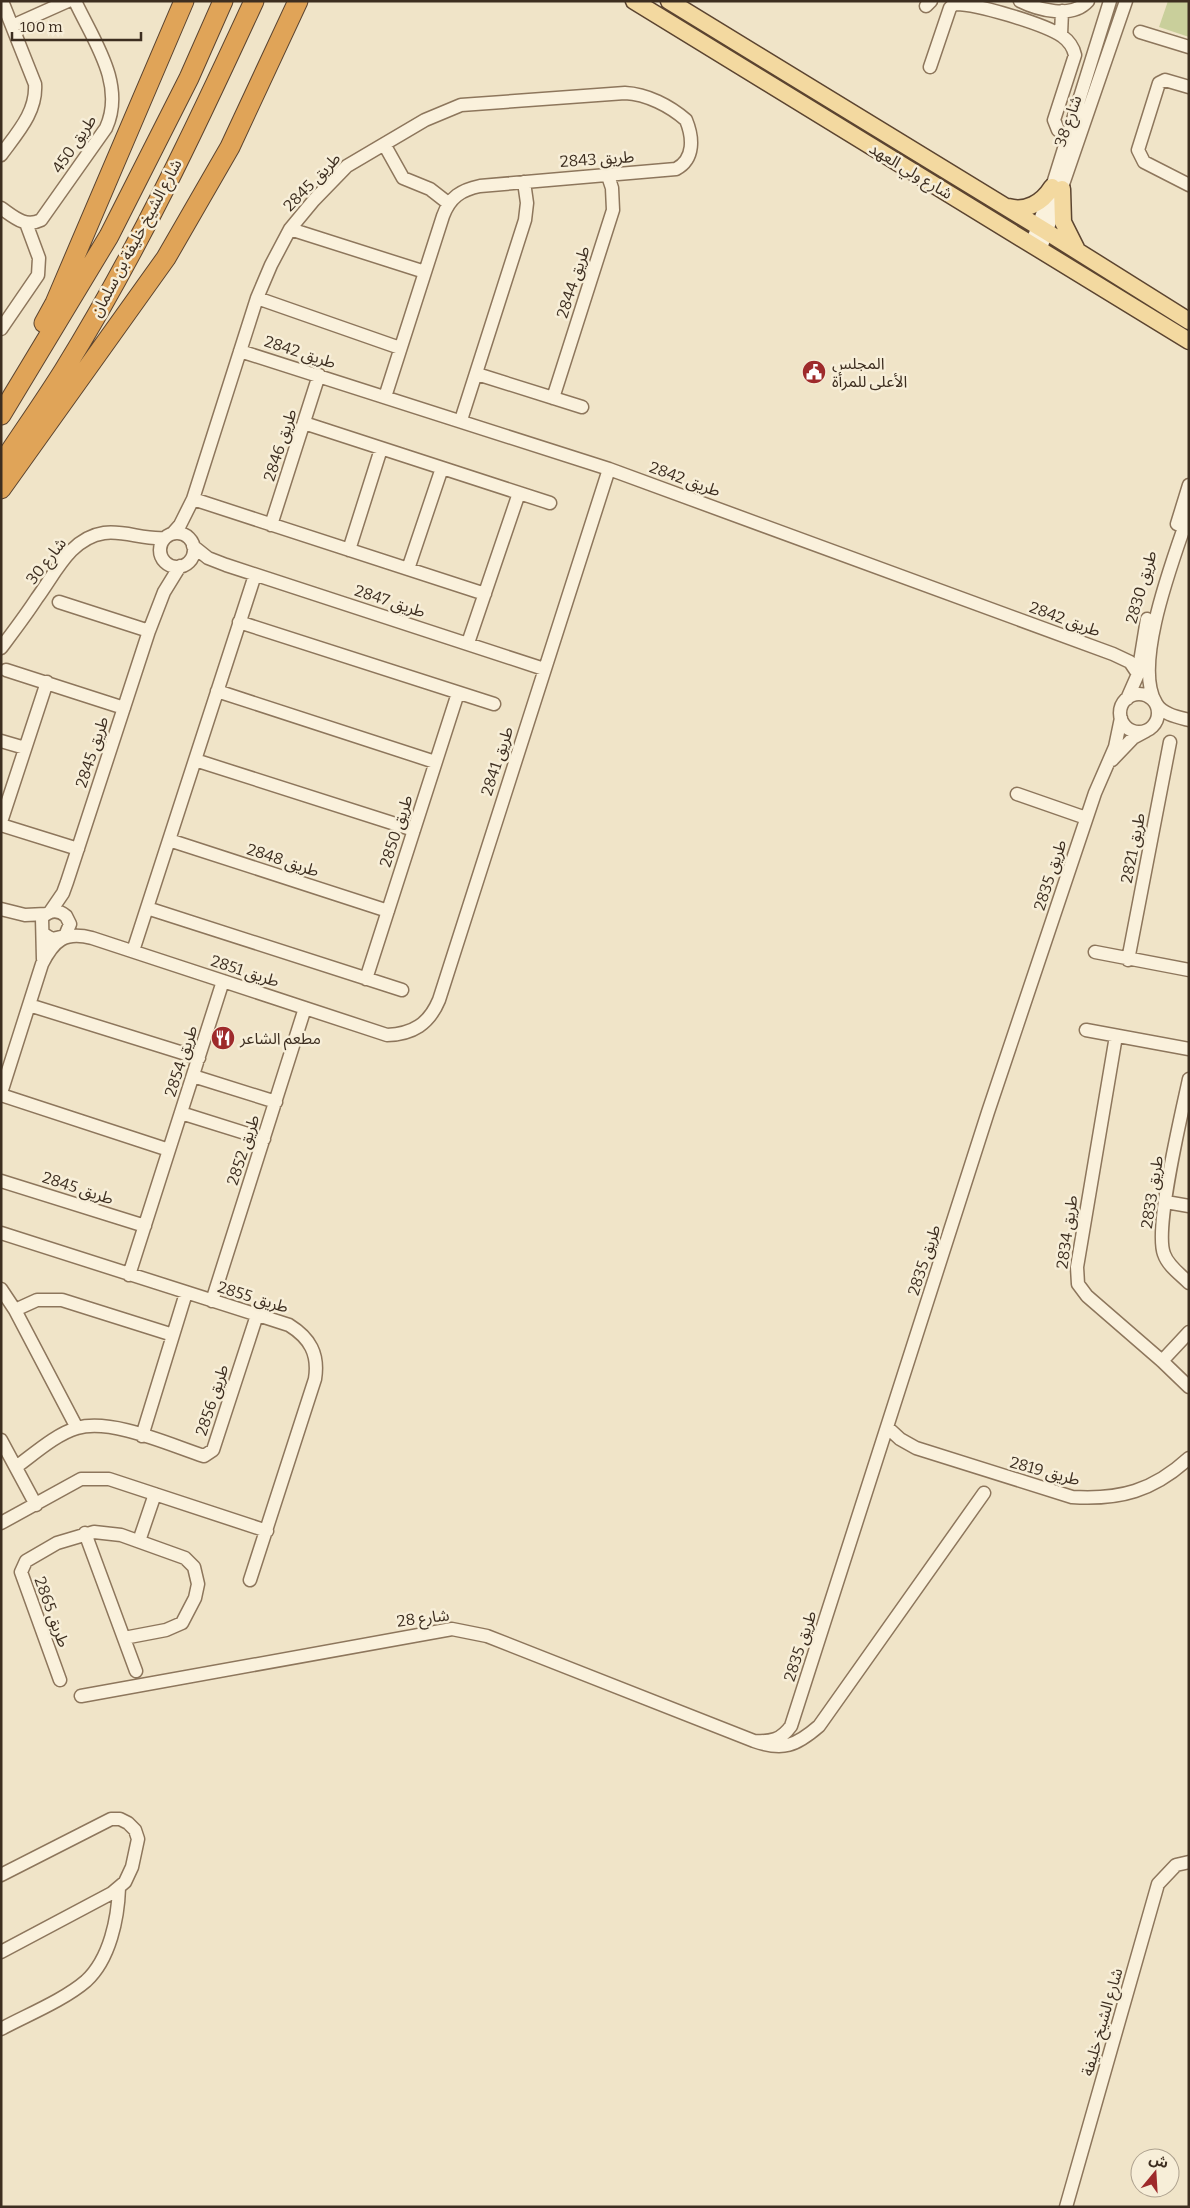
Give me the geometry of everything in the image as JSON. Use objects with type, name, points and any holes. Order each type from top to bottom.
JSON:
[{"type":"highway","points":[[163,50],[178,1]]},
{"type":"highway","points":[[1,400],[55,303],[184,1]]},
{"type":"highway","name":"شارع الشيخ خليفة بن سلمان","points":[[1,415],[109,236],[189,78],[223,1]]},
{"type":"highway","name":"شارع الشيخ خليفة بن سلمان","points":[[1,465],[64,370],[132,251],[184,150],[254,1]]},
{"type":"highway","points":[[1,489],[166,258],[230,147],[298,1]]},
{"type":"highway","points":[[291,19],[302,1]]},
{"type":"main road","name":"شارع ولي العهد","points":[[634,1],[1189,341]]},
{"type":"main road","name":"شارع ولي العهد","points":[[669,1],[1079,251],[1189,321]]},
{"type":"main road","points":[[1005,206],[1018,208],[1032,206],[1057,188],[1063,222],[1068,236],[1079,251]]},
{"type":"street","points":[[2,1],[35,84],[36,95],[34,105],[23,126],[2,152]]},
{"type":"street","points":[[12,26],[68,1]]},
{"type":"street","name":"طريق 450","points":[[26,223],[36,222],[44,216],[106,128],[113,110],[112,81],[74,1]]},
{"type":"street","points":[[1020,1],[1034,8],[1062,11],[1078,9],[1088,1]]},
{"type":"street","name":"شارع 38","points":[[1057,188],[1067,138],[1110,1]]},
{"type":"street","name":"شارع 38","points":[[1036,248],[1126,1]]},
{"type":"street","points":[[930,67],[950,8],[954,4],[972,3],[1061,35],[1073,47],[1074,55],[1054,120],[1058,130],[1067,138]]},
{"type":"street","points":[[1061,35],[1062,11]]},
{"type":"street","points":[[1140,32],[1189,47]]},
{"type":"street","points":[[1189,87],[1165,80],[1159,83],[1138,150],[1144,162],[1189,185]]},
{"type":"street","name":"طريق 2845","points":[[191,542],[192,502],[257,298],[271,265],[290,229],[314,200],[347,166],[425,120],[461,105],[625,93],[641,95],[668,107]]},
{"type":"street","name":"طريق 2843","points":[[448,203],[468,188],[676,169],[685,162],[692,146],[690,128],[686,120],[668,107]]},
{"type":"street","points":[[384,144],[403,178],[430,189],[448,203],[385,397]]},
{"type":"street","name":"طريق 2844","points":[[553,398],[613,210],[614,199],[608,176]]},
{"type":"street","points":[[461,420],[526,220],[527,203],[524,182]]},
{"type":"street","points":[[1,208],[26,223],[39,258],[38,275],[1,329]]},
{"type":"street","points":[[290,229],[425,272]]},
{"type":"street","points":[[257,298],[400,348]]},
{"type":"street","name":"طريق 2842","points":[[240,351],[461,420],[609,469],[1113,654],[1130,662],[1138,674]]},
{"type":"street","points":[[477,374],[582,407]]},
{"type":"street","name":"طريق 2846","points":[[271,525],[319,375]]},
{"type":"street","points":[[304,423],[550,502]]},
{"type":"street","points":[[350,550],[381,449]]},
{"type":"street","points":[[408,569],[442,468]]},
{"type":"street","name":"طريق 2841","points":[[387,1035],[401,1035],[414,1030],[425,1023],[433,1012],[609,469]]},
{"type":"street","name":"طريق 2830","points":[[1156,703],[1149,685],[1145,654],[1147,618],[1189,485]]},
{"type":"street","points":[[468,643],[519,493]]},
{"type":"street","points":[[192,502],[271,525],[485,594]]},
{"type":"street","name":"طريق 2845","points":[[169,536],[192,502]]},
{"type":"street","name":"طريق 2830","points":[[1127,699],[1145,654],[1189,514]]},
{"type":"street","name":"شارع 30","points":[[1,648],[60,565],[80,544],[90,537],[114,532],[139,537],[169,536]]},
{"type":"street","points":[[182,534],[191,542],[184,564],[171,565],[162,556],[169,536],[182,534]]},
{"type":"street","name":"شارع 30","points":[[139,537],[162,556]]},
{"type":"street","name":"طريق 2847","points":[[191,542],[208,558],[226,565],[544,669]]},
{"type":"street","name":"طريق 2845","points":[[162,556],[164,592]]},
{"type":"street","name":"طريق 2847","points":[[184,564],[207,562],[226,565]]},
{"type":"street","name":"طريق 2845","points":[[68,918],[65,893],[67,882],[149,631],[164,592],[184,564]]},
{"type":"street","points":[[133,951],[254,575]]},
{"type":"street","points":[[59,602],[149,631]]},
{"type":"street","points":[[239,622],[494,704]]},
{"type":"street","name":"طريق 2842","points":[[1113,654],[1145,654]]},
{"type":"street","points":[[6,670],[124,708]]},
{"type":"street","points":[[47,682],[1,824],[78,849]]},
{"type":"street","points":[[217,691],[436,762]]},
{"type":"street","name":"طريق 2850","points":[[366,978],[458,693]]},
{"type":"street","points":[[1142,694],[1156,703],[1163,711],[1189,722],[1150,729],[1132,730],[1121,718],[1121,708],[1127,699],[1142,694]]},
{"type":"street","points":[[1150,729],[1158,713],[1156,703]]},
{"type":"street","name":"طريق 2835","points":[[754,1741],[776,1740],[784,1736],[791,1726],[988,1112],[1086,818],[1115,747],[1121,718]]},
{"type":"street","name":"طريق 2835","points":[[1106,766],[1134,738],[1150,729]]},
{"type":"street","points":[[1,741],[25,748]]},
{"type":"street","name":"طريق 2821","points":[[1128,960],[1170,742]]},
{"type":"street","points":[[195,760],[414,830]]},
{"type":"street","points":[[1017,794],[1086,818]]},
{"type":"street","name":"طريق 2848","points":[[169,840],[388,911]]},
{"type":"street","name":"طريق 2845","points":[[48,913],[67,882]]},
{"type":"street","points":[[147,908],[402,990]]},
{"type":"street","points":[[1,909],[14,913],[43,931],[52,939],[61,938]]},
{"type":"street","points":[[14,913],[48,913],[56,911],[68,918],[68,933],[53,946],[42,964],[1,1094],[169,1150]]},
{"type":"street","points":[[42,964],[42,918],[48,913]]},
{"type":"street","name":"طريق 2851","points":[[68,918],[75,928],[92,938]]},
{"type":"street","name":"طريق 2851","points":[[61,938],[82,935],[387,1035]]},
{"type":"street","points":[[1095,952],[1128,960],[1189,970]]},
{"type":"street","name":"طريق 2854","points":[[130,1275],[223,981]]},
{"type":"street","points":[[29,1005],[198,1058]]},
{"type":"street","name":"طريق 2852","points":[[212,1301],[305,1008]]},
{"type":"street","points":[[1086,1030],[1189,1049]]},
{"type":"street","name":"طريق 2834","points":[[1116,1036],[1076,1275],[1078,1284],[1087,1296],[1189,1387]]},
{"type":"street","points":[[193,1076],[276,1102]]},
{"type":"street","name":"طريق 2833","points":[[1189,1079],[1184,1128],[1166,1202],[1161,1236],[1163,1254],[1168,1262],[1189,1283]]},
{"type":"street","points":[[181,1112],[264,1139]]},
{"type":"street","name":"طريق 2845","points":[[1,1181],[145,1226]]},
{"type":"street","points":[[1166,1202],[1189,1206]]},
{"type":"street","name":"طريق 2855","points":[[1,1233],[289,1325],[302,1332],[309,1340],[318,1364],[267,1531],[250,1580]]},
{"type":"street","points":[[1,1289],[15,1310],[77,1428],[16,1467]]},
{"type":"street","points":[[142,1436],[186,1293]]},
{"type":"street","points":[[15,1310],[37,1300],[49,1298],[62,1300],[173,1335]]},
{"type":"street","name":"طريق 2856","points":[[77,1428],[111,1427],[204,1456],[209,1455],[213,1450],[256,1315]]},
{"type":"street","points":[[1162,1361],[1189,1332]]},
{"type":"street","name":"طريق 2819","points":[[887,1427],[900,1439],[916,1448],[1072,1497],[1096,1499],[1119,1496],[1140,1490],[1159,1481],[1189,1458]]},
{"type":"street","points":[[1,1440],[36,1505]]},
{"type":"street","name":"طريق 2819","points":[[880,1450],[898,1447],[916,1448]]},
{"type":"street","points":[[1,1523],[81,1479],[109,1479],[267,1531]]},
{"type":"street","points":[[139,1541],[155,1494]]},
{"type":"street","name":"شارع 28","points":[[81,1696],[452,1629],[501,1641],[754,1741],[770,1746],[783,1747],[801,1740],[819,1726],[984,1494]]},
{"type":"street","name":"طريق 2865","points":[[60,1680],[21,1572],[26,1561],[57,1543],[85,1533],[104,1532],[139,1541],[185,1558],[194,1567],[198,1584],[195,1598],[182,1623],[166,1630],[124,1638]]},
{"type":"street","points":[[85,1533],[136,1671]]},
{"type":"street","points":[[1,1875],[110,1819],[128,1823],[135,1830],[138,1839],[132,1867],[119,1888],[116,1921],[101,1960],[89,1977],[77,1987],[1,2028]]},
{"type":"street","name":"شارع الشيخ خليفة","points":[[1066,2207],[1158,1884],[1176,1865],[1189,1862]]},
{"type":"street","points":[[1,1952],[119,1888]]},
{"type":"green space","points":[[1168,1],[1189,1],[1189,37],[1159,27]]},
{"type":"place","name":"المجلس الأعلى للمرأة","points":[[814,372]]},
{"type":"place","name":"مطعم الشاعر","points":[[223,1038]]}]
